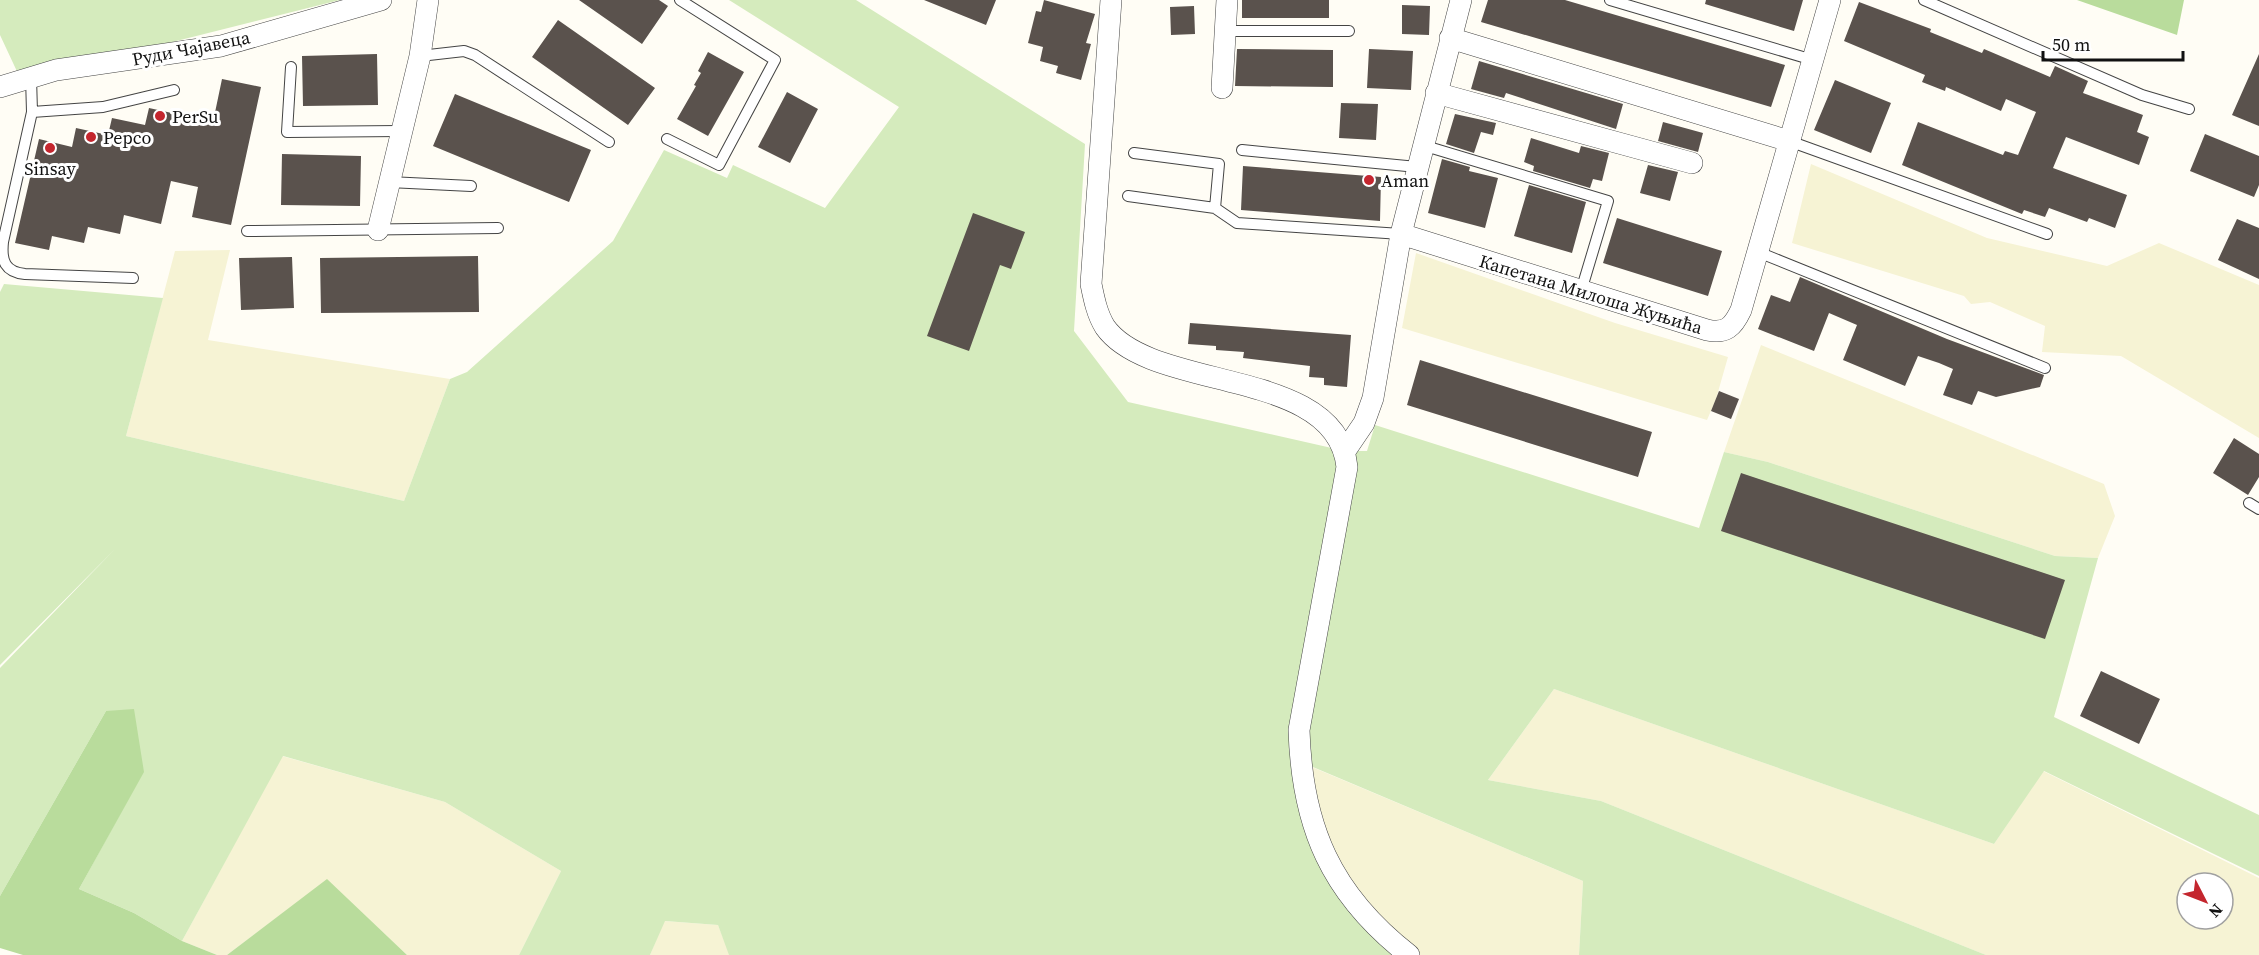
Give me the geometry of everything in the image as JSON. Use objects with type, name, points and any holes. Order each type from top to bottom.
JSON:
[{"type":"street","name":"Руди Чајавеца","points":[[0,87],[56,70],[221,46],[381,0]]},
{"type":"street","points":[[378,230],[400,131],[420,56],[428,0]]},
{"type":"street","points":[[1111,0],[1091,284],[1094,302],[1106,328],[1130,348],[1156,360],[1292,401],[1324,424],[1336,436],[1345,451],[1347,467],[1299,730],[1300,762],[1308,808],[1320,849],[1334,874],[1371,921],[1409,955]]},
{"type":"street","points":[[1222,88],[1227,0]]},
{"type":"street","points":[[1345,451],[1361,429],[1373,398],[1401,234],[1461,0]]},
{"type":"street","name":"Капетана Милоша Жуњића","points":[[1401,234],[1719,333],[1730,328],[1736,321],[1758,252],[1830,0]]},
{"type":"street","points":[[1450,38],[1789,141]]},
{"type":"street","points":[[1436,93],[1692,163]]},
{"type":"lane","points":[[667,140],[719,165],[775,60],[680,0]]},
{"type":"lane","points":[[1610,0],[1813,60]]},
{"type":"lane","points":[[1924,0],[2142,95],[2189,109]]},
{"type":"lane","points":[[1225,31],[1349,31]]},
{"type":"lane","points":[[420,56],[464,51],[475,55],[609,142]]},
{"type":"lane","points":[[291,67],[287,132],[400,131]]},
{"type":"lane","points":[[31,77],[32,112],[3,242],[2,257],[6,268],[14,273],[25,274],[133,278]]},
{"type":"lane","points":[[32,112],[103,107],[174,90]]},
{"type":"lane","points":[[1789,141],[2047,234]]},
{"type":"lane","points":[[1422,145],[1608,201],[1581,291]]},
{"type":"lane","points":[[1242,150],[1417,167]]},
{"type":"lane","points":[[1134,153],[1219,164],[1215,208]]},
{"type":"lane","points":[[389,182],[471,186]]},
{"type":"lane","points":[[1128,196],[1215,208],[1237,223],[1401,234]]},
{"type":"lane","points":[[247,231],[498,228]]},
{"type":"lane","points":[[1758,252],[2045,368]]},
{"type":"lane","points":[[2249,503],[2259,509]]},
{"type":"shaded area","points":[[1811,164],[1987,238],[2107,266],[2159,243],[2259,285],[2259,438],[2121,356],[2042,352],[2045,326],[1990,302],[1971,304],[1964,296],[1792,243]]},
{"type":"shaded area","points":[[230,250],[208,340],[450,379],[404,501],[126,436],[175,251]]},
{"type":"shaded area","points":[[1416,253],[1615,323],[1728,357],[1716,399],[1707,420],[1402,328]]},
{"type":"shaded area","points":[[1761,345],[2104,484],[2115,516],[2098,558],[2055,556],[1768,462],[1724,452]]},
{"type":"shaded area","points":[[1554,689],[1994,844],[2043,771],[2259,878],[2259,955],[1986,955],[1601,801],[1488,780]]},
{"type":"shaded area","points":[[282,756],[445,802],[561,871],[519,955],[407,955],[327,880],[227,955],[217,955],[182,941]]},
{"type":"shaded area","points":[[1300,762],[1583,881],[1579,955],[1409,955],[1348,895]]},
{"type":"shaded area","points":[[664,921],[718,925],[730,955],[650,955]]},
{"type":"green space","points":[[0,0],[340,0],[21,80],[0,35]]},
{"type":"green space","points":[[729,0],[856,0],[1085,144],[1074,331],[1128,402],[1345,451],[1367,451],[1375,425],[1699,528],[1724,452],[1768,462],[2055,556],[2098,558],[2054,717],[2259,815],[2259,876],[2044,771],[1994,844],[1554,689],[1488,780],[1601,801],[1986,955],[1579,955],[1583,881],[1301,762],[1320,848],[1409,955],[729,955],[718,925],[665,921],[650,955],[519,955],[561,871],[445,802],[283,756],[182,941],[134,913],[79,889],[143,772],[106,711],[0,896],[0,668],[115,549],[0,665],[0,292],[4,284],[163,298],[126,436],[404,501],[450,379],[467,372],[613,241],[664,150],[727,178],[733,165],[825,208],[899,107]]},
{"type":"green space","points":[[2077,0],[2184,0],[2177,35]]},
{"type":"green space","points":[[134,709],[144,772],[79,889],[134,913],[182,941],[217,955],[23,955],[0,948],[0,896],[106,711]]},
{"type":"green space","points":[[327,879],[407,955],[227,955]]},
{"type":"building","points":[[579,0],[659,0],[668,6],[642,44]]},
{"type":"building","points":[[924,0],[996,0],[986,25]]},
{"type":"building","points":[[1044,0],[1095,14],[1086,43],[1091,44],[1081,80],[1056,73],[1058,66],[1040,61],[1043,47],[1028,43],[1036,11],[1041,12]]},
{"type":"building","points":[[1242,0],[1329,0],[1329,18],[1242,18]]},
{"type":"building","points":[[1488,0],[1565,0],[1785,65],[1771,107],[1481,22]]},
{"type":"building","points":[[1706,0],[1803,0],[1794,31],[1705,4]]},
{"type":"building","points":[[1859,2],[1931,29],[1930,32],[1982,53],[1984,49],[2050,77],[2055,66],[2088,81],[2083,93],[2143,115],[2137,132],[2149,137],[2139,165],[2066,137],[2053,168],[2127,195],[2115,228],[2089,218],[2087,222],[2049,208],[2045,217],[2024,210],[2022,214],[1902,165],[1918,122],[2003,155],[2005,151],[2018,155],[2036,112],[2006,99],[2001,111],[1946,87],[1945,91],[1922,82],[1925,75],[1844,41]]},
{"type":"building","points":[[1402,5],[1430,6],[1429,35],[1402,34]]},
{"type":"building","points":[[1194,6],[1195,34],[1171,35],[1170,7]]},
{"type":"building","points":[[558,20],[655,88],[628,125],[532,57]]},
{"type":"building","points":[[1237,49],[1333,50],[1333,87],[1235,86]]},
{"type":"building","points":[[1369,49],[1413,51],[1411,90],[1367,88]]},
{"type":"building","points":[[708,52],[744,72],[708,136],[677,119],[696,86],[694,85],[701,73],[698,71]]},
{"type":"building","points":[[377,54],[378,105],[303,106],[302,56]]},
{"type":"building","points":[[2259,54],[2259,126],[2232,115]]},
{"type":"building","points":[[1479,61],[1623,104],[1616,129],[1506,93],[1504,98],[1471,89]]},
{"type":"building","points":[[222,79],[261,87],[231,225],[192,217],[198,187],[171,181],[161,224],[124,215],[120,234],[88,227],[84,243],[52,236],[49,250],[15,243],[39,139],[72,147],[76,128],[108,135],[112,118],[145,125],[149,108],[213,122]]},
{"type":"building","points":[[1835,80],[1891,103],[1871,153],[1814,130]]},
{"type":"building","points":[[787,92],[818,109],[790,163],[758,147]]},
{"type":"building","points":[[455,94],[591,150],[569,202],[433,146]]},
{"type":"building","points":[[1341,103],[1378,104],[1376,140],[1339,138]]},
{"type":"building","points":[[1455,114],[1496,123],[1493,135],[1481,132],[1474,153],[1446,144]]},
{"type":"building","points":[[1663,122],[1703,133],[1698,152],[1658,141]]},
{"type":"building","points":[[2205,134],[2259,156],[2259,185],[2254,197],[2190,171]]},
{"type":"building","points":[[1531,138],[1579,153],[1581,146],[1609,153],[1602,181],[1593,179],[1590,188],[1533,171],[1534,166],[1524,162]]},
{"type":"building","points":[[282,154],[361,156],[360,206],[281,205]]},
{"type":"building","points":[[1442,159],[1470,167],[1469,171],[1498,178],[1485,228],[1428,213]]},
{"type":"building","points":[[1648,165],[1678,172],[1670,201],[1640,193]]},
{"type":"building","points":[[1243,166],[1381,177],[1380,221],[1241,210]]},
{"type":"building","points":[[1529,185],[1586,202],[1572,253],[1514,236]]},
{"type":"building","points":[[973,213],[1025,232],[1011,269],[1000,265],[969,351],[927,336]]},
{"type":"building","points":[[1617,218],[1722,251],[1708,296],[1603,263]]},
{"type":"building","points":[[2237,219],[2259,228],[2259,279],[2218,260]]},
{"type":"building","points":[[478,256],[479,312],[321,313],[320,258]]},
{"type":"building","points":[[292,257],[294,308],[241,310],[239,258]]},
{"type":"building","points":[[1800,277],[1947,339],[2044,375],[2040,387],[1996,397],[1978,391],[1972,405],[1943,395],[1953,369],[1939,363],[1918,356],[1905,386],[1843,360],[1857,325],[1829,313],[1814,351],[1758,329],[1771,295],[1790,302]]},
{"type":"building","points":[[1190,323],[1351,335],[1347,387],[1324,385],[1324,378],[1309,377],[1310,366],[1243,358],[1244,352],[1216,350],[1216,346],[1188,344]]},
{"type":"building","points":[[1420,360],[1652,432],[1638,477],[1407,405]]},
{"type":"building","points":[[1719,391],[1739,399],[1731,419],[1711,411]]},
{"type":"building","points":[[2234,438],[2259,454],[2259,477],[2248,495],[2213,473]]},
{"type":"building","points":[[1741,473],[2065,580],[2045,639],[1721,531]]},
{"type":"building","points":[[2101,671],[2160,699],[2139,744],[2080,716]]},
{"type":"place","name":"PerSu","points":[[160,116]]},
{"type":"place","name":"Pepco","points":[[91,137]]},
{"type":"place","name":"Sinsay","points":[[50,148]]},
{"type":"place","name":"Aman","points":[[1369,180]]}]
